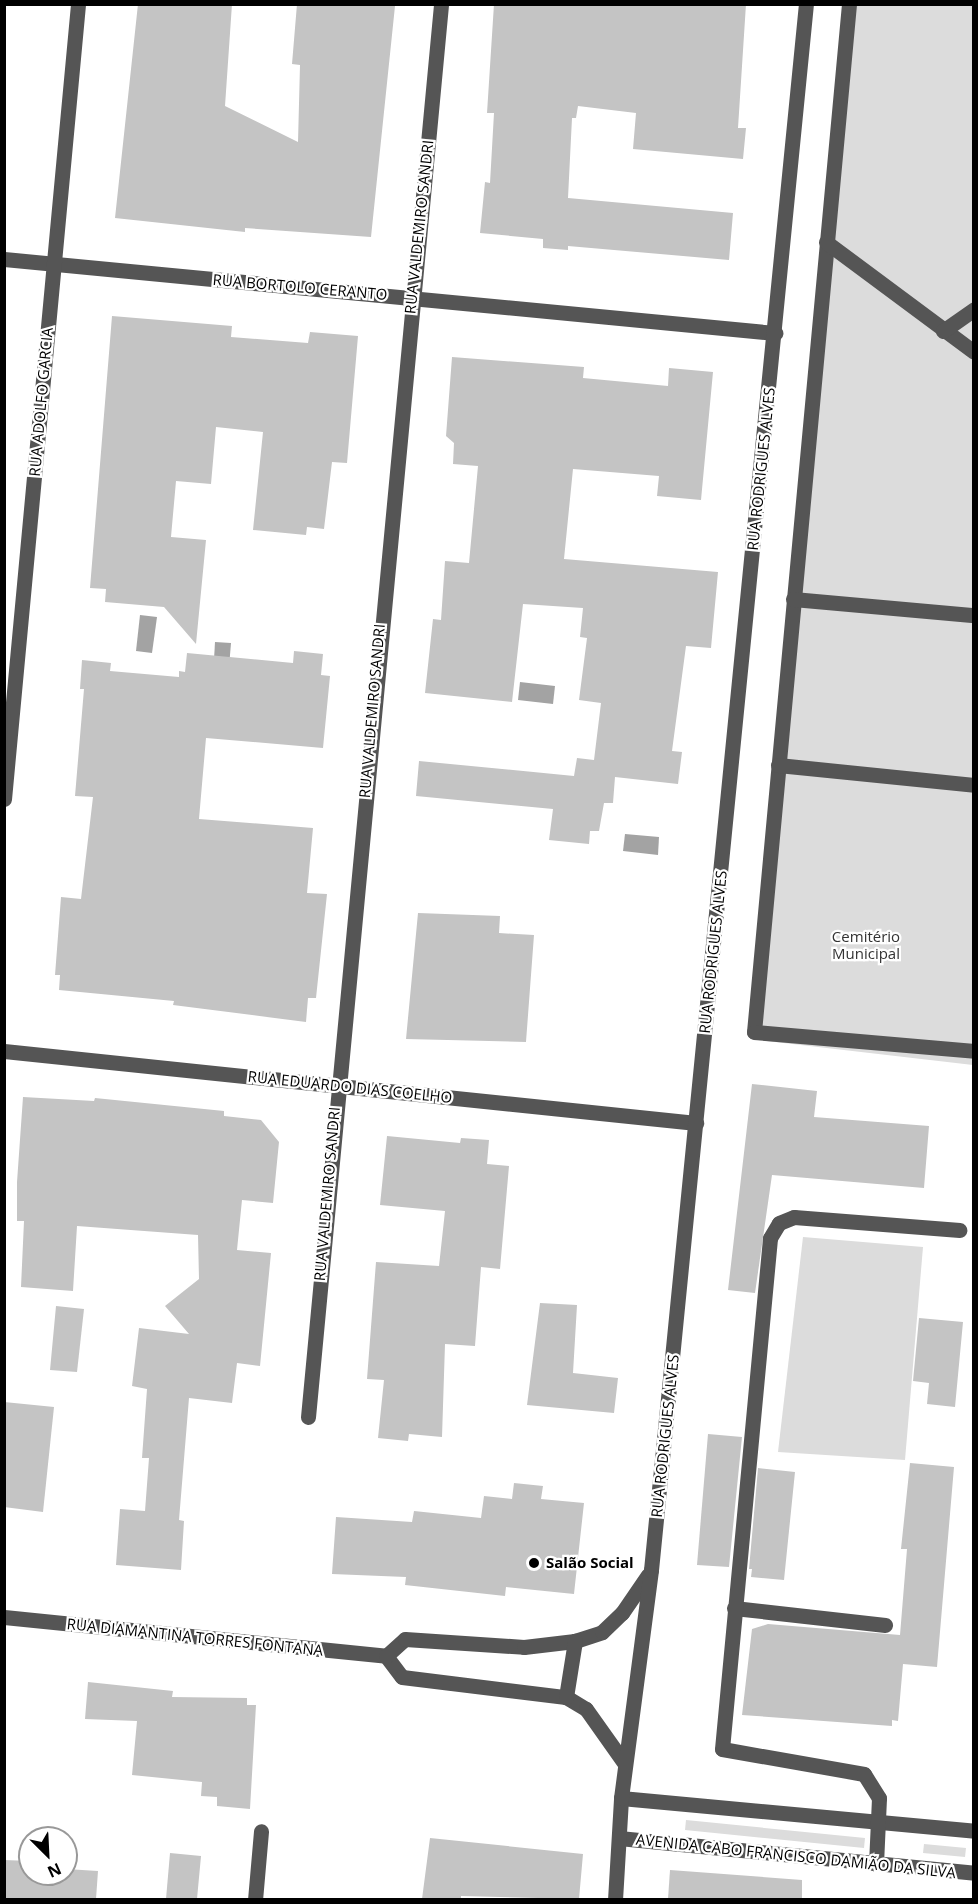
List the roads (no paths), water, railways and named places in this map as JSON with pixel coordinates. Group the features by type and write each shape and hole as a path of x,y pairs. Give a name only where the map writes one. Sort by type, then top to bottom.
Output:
{"street":[{"name":"RUA ADOLFO GARCIA","path":"4,799 78,4"},
{"name":"RUA VALDEMIRO SANDRI","path":"308,1417 411,298 441,4"},
{"name":"RUA RODRIGUES ALVES","path":"615,1899 621,1798 651,1570 806,4"},
{"path":"849,4 792,599 754,1032 974,1051"},
{"path":"826,242 974,352"},
{"name":"RUA BORTOLO CERANTO","path":"4,259 775,333"},
{"path":"943,331 974,309"},
{"path":"792,599 974,615"},
{"path":"778,765 974,785"},
{"name":"RUA EDUARDO DIAS COELHO","path":"4,1051 696,1123"},
{"path":"876,1863 879,1798 864,1774 722,1749 770,1238 779,1223 794,1217 959,1230"},
{"path":"625,1764 586,1709 566,1697 402,1677 386,1656 405,1639 524,1647 575,1641 602,1632 622,1613 651,1570"},
{"path":"734,1608 885,1625"},
{"name":"RUA DIAMANTINA TORRES FONTANA","path":"4,1617 386,1656"},
{"path":"566,1697 575,1641"},
{"path":"621,1798 974,1831"},
{"path":"255,1899 261,1831"},
{"name":"AVENIDA CABO FRANCISCO DAMIÃO DA SILVA","path":"619,1838 974,1873"}],"place":[{"name":"Salão Social","path":"534,1563"}],"park label":[{"name":"Cemitério Municipal","path":"866,944"}]}
